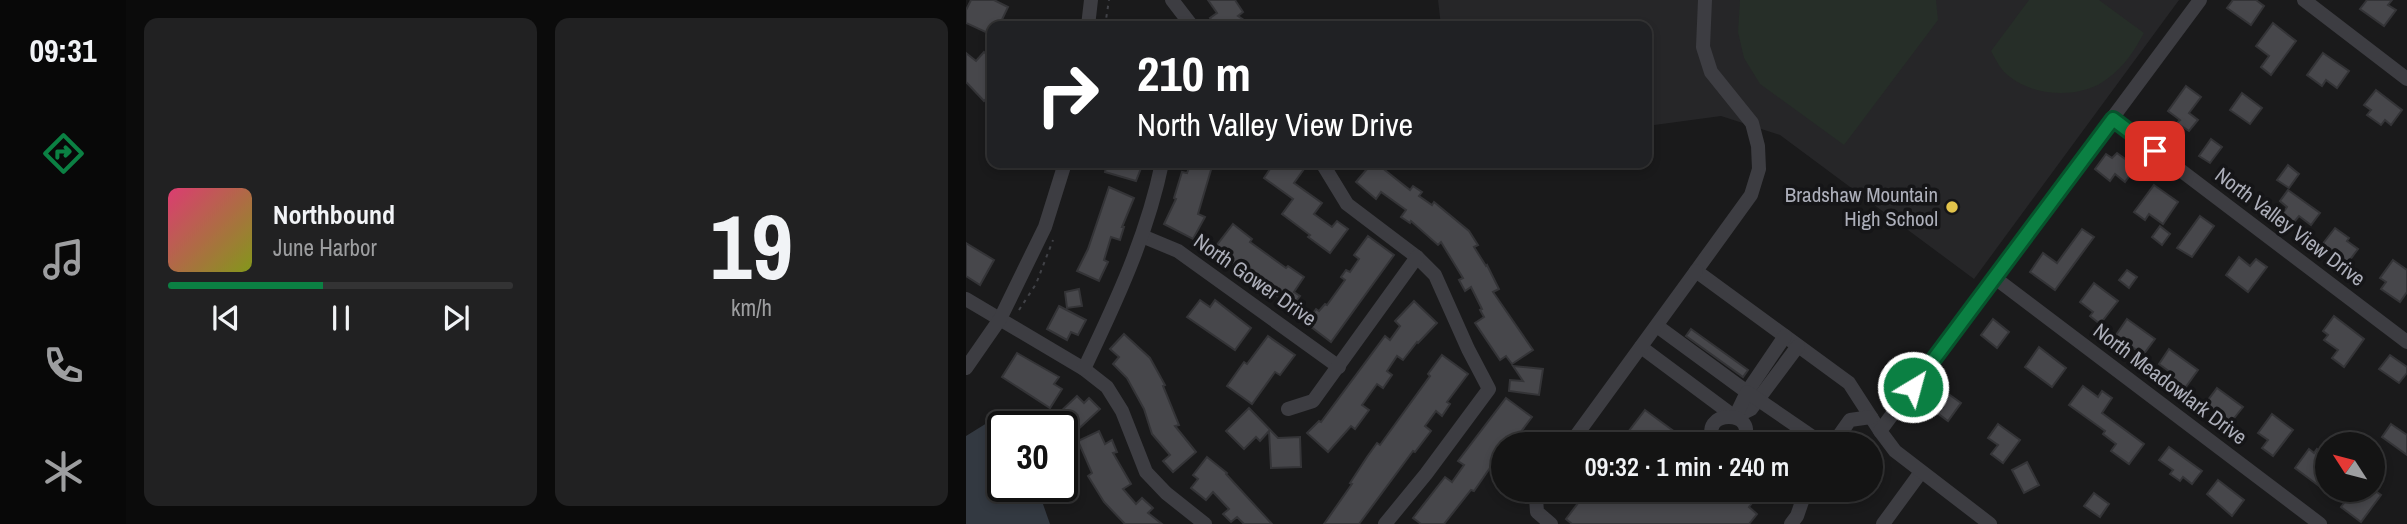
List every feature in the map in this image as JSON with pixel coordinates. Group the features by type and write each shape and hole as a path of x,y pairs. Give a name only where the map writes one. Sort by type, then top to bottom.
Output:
{"street":[{"path":"1089,21 1091,0"},
{"path":"1172,0 1188,21"},
{"path":"1579,432 1751,195 1759,169 1758,146 1752,123 1711,72 1703,47 1705,0"},
{"path":"1880,431 2200,0"},
{"path":"2304,0 2407,79"},
{"name":"North Valley View Drive","path":"2113,119 2407,342"},
{"path":"966,368 1000,318 1045,227 1063,168"},
{"path":"1084,369 1121,293 1142,236 1161,168"},
{"path":"1325,168 1347,204 1418,257 1435,275 1489,389 1385,524"},
{"name":"North Gower Drive","path":"1142,236 1178,251 1339,367"},
{"path":"1288,409 1313,401 1418,257"},
{"path":"1696,271 1849,383 1895,451 1990,524"},
{"name":"North Meadowlark Drive","path":"1996,278 2319,524"},
{"path":"966,299 1084,369 1107,387 1122,411 1146,472 1166,493 1205,524"},
{"path":"1657,326 1806,432"},
{"path":"1713,432 1715,423 1724,416 1735,417 1751,409 1753,395 1786,336"},
{"path":"1753,395 1798,345"},
{"path":"1641,347 1744,424 1745,432"},
{"path":"1842,432 1850,420 1871,416"},
{"path":"1883,524 1921,472"},
{"path":"1536,502 1537,512 1551,524"},
{"path":"1791,524 1802,502"}],"path":[{"path":"1106,21 1109,0"}],"shaded area":[{"name":"Bradshaw Mountain High School","path":"1438,0 2179,0 1974,279 1780,135 1721,116 1652,125 1652,21 1440,21"},
{"path":"1740,0 1936,0 1938,20 1844,145 1760,84 1744,58 1738,32"},
{"path":"2029,0 2099,0 2144,33 2124,63 2097,85 2085,90 2058,93 2032,89 2007,75 1991,51"},
{"path":"987,423 987,502 1042,502 1050,524 966,524 966,436"}],"building":[{"path":"971,0 994,0 1008,7 1001,21 987,21 987,33 966,23 966,10"},
{"path":"1208,0 1235,0 1243,12 1238,16 1246,21 1212,21 1210,18 1217,13"},
{"path":"2233,0 2256,0 2264,6 2251,25 2227,8"},
{"path":"2367,0 2392,0 2388,5 2396,10 2384,26 2360,9"},
{"path":"2273,23 2296,41 2271,75 2261,67 2269,56 2256,46"},
{"path":"984,52 987,55 987,100 984,101 966,82 966,53 976,61"},
{"path":"2323,53 2349,71 2337,88 2326,80 2322,86 2307,75"},
{"path":"2186,86 2201,97 2189,113 2198,120 2189,131 2177,123 2180,120 2168,111"},
{"path":"2376,90 2402,110 2391,125 2385,120 2381,125 2367,115 2371,110 2364,105"},
{"path":"2242,93 2262,108 2250,124 2230,110"},
{"path":"2211,139 2222,147 2210,163 2199,156"},
{"path":"2117,153 2136,167 2125,182 2115,174 2110,181 2095,169 2106,154 2112,158"},
{"path":"2288,165 2299,174 2289,188 2277,180"},
{"path":"1106,168 1141,168 1136,181 1105,172"},
{"path":"1189,168 1212,168 1198,214 1205,217 1193,239 1164,224 1176,199 1174,198 1182,172 1187,173"},
{"path":"1271,168 1304,169 1294,183 1322,203 1314,214 1332,227 1337,221 1348,229 1330,253 1282,214 1293,199 1264,178"},
{"path":"1368,168 1382,168 1410,190 1413,186 1422,192 1419,196 1432,205 1434,202 1469,231 1478,245 1474,247 1499,289 1493,292 1533,350 1512,364 1506,356 1500,360 1475,323 1484,317 1471,287 1465,291 1459,280 1463,278 1441,242 1438,245 1411,221 1410,223 1401,217 1406,210 1381,192 1376,199 1356,182"},
{"path":"2154,185 2178,202 2163,224 2149,214 2145,220 2134,212"},
{"path":"1109,187 1134,198 1122,227 1120,240 1111,237 1104,260 1108,262 1099,281 1077,271 1088,249"},
{"path":"2288,190 2320,213 2311,225 2299,216 2294,222 2283,213 2287,207 2280,201"},
{"path":"2200,216 2214,226 2192,257 2177,248"},
{"path":"1233,224 1252,239 1250,242 1286,268 1288,266 1304,277 1294,292 1300,296 1292,307 1213,250"},
{"path":"2160,226 2170,234 2162,245 2152,237"},
{"path":"2335,228 2358,249 2346,265 2321,246"},
{"path":"2082,229 2094,237 2055,290 2030,272 2043,253 2057,263"},
{"path":"1368,236 1394,255 1331,342 1306,323 1316,309 1319,311 1327,305 1345,280 1341,277 1346,270 1350,272 1359,259 1354,255"},
{"path":"966,243 994,260 980,285 966,276"},
{"path":"2239,257 2250,266 2256,259 2267,267 2248,292 2226,275"},
{"path":"2393,260 2407,270 2407,292 2400,302 2381,289 2386,282 2380,278"},
{"path":"2127,270 2137,277 2129,288 2119,280"},
{"path":"2094,283 2118,301 2100,324 2090,316 2093,312 2080,302"},
{"path":"1079,289 1082,306 1067,308 1065,292"},
{"path":"1200,300 1210,307 1215,300 1251,328 1235,350 1187,317"},
{"path":"1414,301 1437,323 1403,360 1397,356 1387,371 1392,375 1383,388 1377,384 1362,405 1369,410 1355,429 1351,426 1328,452 1307,433 1321,422 1385,336 1390,340 1400,326 1395,321"},
{"path":"1059,306 1086,320 1078,335 1071,332 1067,340 1047,329"},
{"path":"2334,316 2364,339 2344,367 2332,358 2338,350 2324,340 2328,335 2323,331"},
{"path":"1993,319 2009,332 1997,348 1981,335"},
{"path":"2127,319 2155,339 2143,355 2116,335"},
{"path":"1691,329 1748,370 1743,377 1686,336"},
{"path":"1124,334 1150,358 1165,385 1163,386 1179,425 1175,426 1196,452 1173,472 1163,461 1170,455 1152,434 1144,409 1127,378 1113,364 1119,357 1110,349"},
{"path":"1268,336 1295,355 1280,375 1275,372 1252,404 1227,386"},
{"path":"2039,347 2066,368 2052,387 2025,367"},
{"path":"2169,349 2198,370 2185,388 2171,378 2174,375 2159,364"},
{"path":"1017,353 1059,377 1054,384 1062,389 1050,408 1002,377"},
{"path":"1442,355 1468,374 1447,402 1450,404 1442,416 1436,411 1425,426 1431,431 1359,524 1324,524 1367,457 1377,443 1380,445"},
{"path":"2390,355 2407,367 2407,373 2399,383 2379,369"},
{"path":"1513,366 1543,369 1539,395 1509,391 1510,380 1523,381"},
{"path":"2083,386 2098,397 2102,391 2112,398 2102,413 2144,444 2129,464 2111,451 2116,444 2103,434 2105,431 2069,405"},
{"path":"1940,388 1961,403 1948,421 1932,409 1937,403 1932,399"},
{"path":"2217,388 2243,407 2231,422 2205,404"},
{"path":"1077,396 1084,403 1089,398 1100,409 1078,429 1078,411 1061,411"},
{"path":"1506,398 1532,417 1521,432 1491,432 1491,466 1474,491 1471,490 1444,524 1421,524 1413,518 1445,477 1452,482 1464,465 1458,461"},
{"path":"1249,408 1278,438 1300,437 1301,467 1271,468 1269,431 1260,441 1256,437 1244,449 1226,431"},
{"path":"1645,410 1675,432 1628,432"},
{"path":"2272,414 2293,430 2273,456 2262,448 2268,440 2258,433"},
{"path":"1998,424 2020,440 2003,463 1991,454 1998,445 1988,438"},
{"path":"2391,424 2407,435 2407,455 2385,439 2385,433"},
{"path":"1099,431 1105,444 1112,440 1117,452 1113,453 1131,484 1123,489 1136,504 1142,498 1153,508 1148,513 1162,524 1125,524 1104,502 1088,476 1092,473 1078,441"},
{"path":"2169,447 2202,471 2192,484 2183,477 2180,481 2170,474 2173,470 2159,460"},
{"path":"2309,449 2315,452 2315,483 2295,468"},
{"path":"1207,457 1227,473 1272,524 1244,524 1237,517 1231,522 1223,514 1229,509 1213,492 1206,500 1191,488 1198,479 1193,475"},
{"path":"2027,462 2039,485 2024,493 2012,470"},
{"path":"2218,480 2244,500 2232,516 2207,494"},
{"path":"2094,493 2109,504 2100,517 2084,506"},
{"path":"1579,502 1753,502 1749,507 1757,514 1749,524 1572,524 1566,519"},
{"path":"2345,502 2376,502 2361,522 2341,507"}],"place":[{"name":"Bradshaw Mountain High School","path":"1952,207"}],"route":[{"path":"1913,387 2113,119 2155,151"}]}
